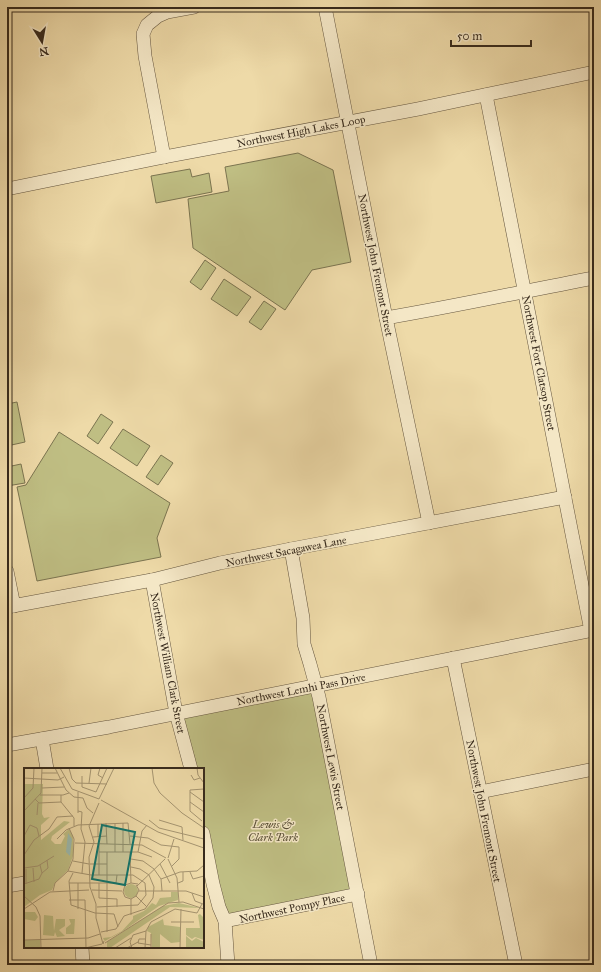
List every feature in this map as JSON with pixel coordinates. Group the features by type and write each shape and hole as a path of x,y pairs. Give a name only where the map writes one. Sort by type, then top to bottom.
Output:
{"street":[{"path":"164,157 145,56 143,34 147,25 158,16 167,12 194,7"},
{"name":"Northwest John Fremont Street","path":"325,7 386,318 429,522"},
{"name":"Northwest High Lakes Loop","path":"7,189 486,95 594,72"},
{"name":"Northwest Fort Clatsop Street","path":"486,95 592,631"},
{"path":"386,318 457,306 594,278"},
{"name":"Northwest Sacagawea Lane","path":"11,606 152,580 291,549 565,497"},
{"name":"Northwest Lewis Street","path":"291,549 303,618 304,644 316,686 372,965"},
{"path":"7,571 11,606"},
{"name":"Northwest William Clark Street","path":"152,580 176,713 191,768"},
{"name":"Northwest Lemhi Pass Drive","path":"7,745 592,631"},
{"name":"Northwest John Fremont Street","path":"453,658 516,965"},
{"path":"42,739 47,768"},
{"path":"480,792 594,769"},
{"path":"204,838 214,890 225,921 228,965"},
{"path":"7,886 24,883"},
{"name":"Northwest Pompy Place","path":"225,921 358,894"},
{"path":"82,948 83,965"}],"green space":[{"path":"298,153 333,170 351,262 312,270 285,310 193,248 188,199 229,191 225,167"},
{"path":"190,169 192,177 209,173 212,192 156,203 151,176"},
{"path":"205,260 216,268 201,290 190,282"},
{"path":"224,279 251,297 237,316 211,299"},
{"path":"264,301 276,309 261,330 249,322"},
{"path":"17,402 25,442 7,446 7,404"},
{"path":"101,414 113,422 98,444 87,436"},
{"path":"123,429 150,446 137,466 110,448"},
{"path":"59,432 170,503 157,538 161,557 37,581 17,487 26,485"},
{"path":"161,455 173,463 158,485 146,477"},
{"path":"21,464 25,483 7,486 7,467"},
{"name":"Lewis & Clark Park","path":"316,686 358,894 225,921 204,842 204,768 188,768 176,713"}]}
